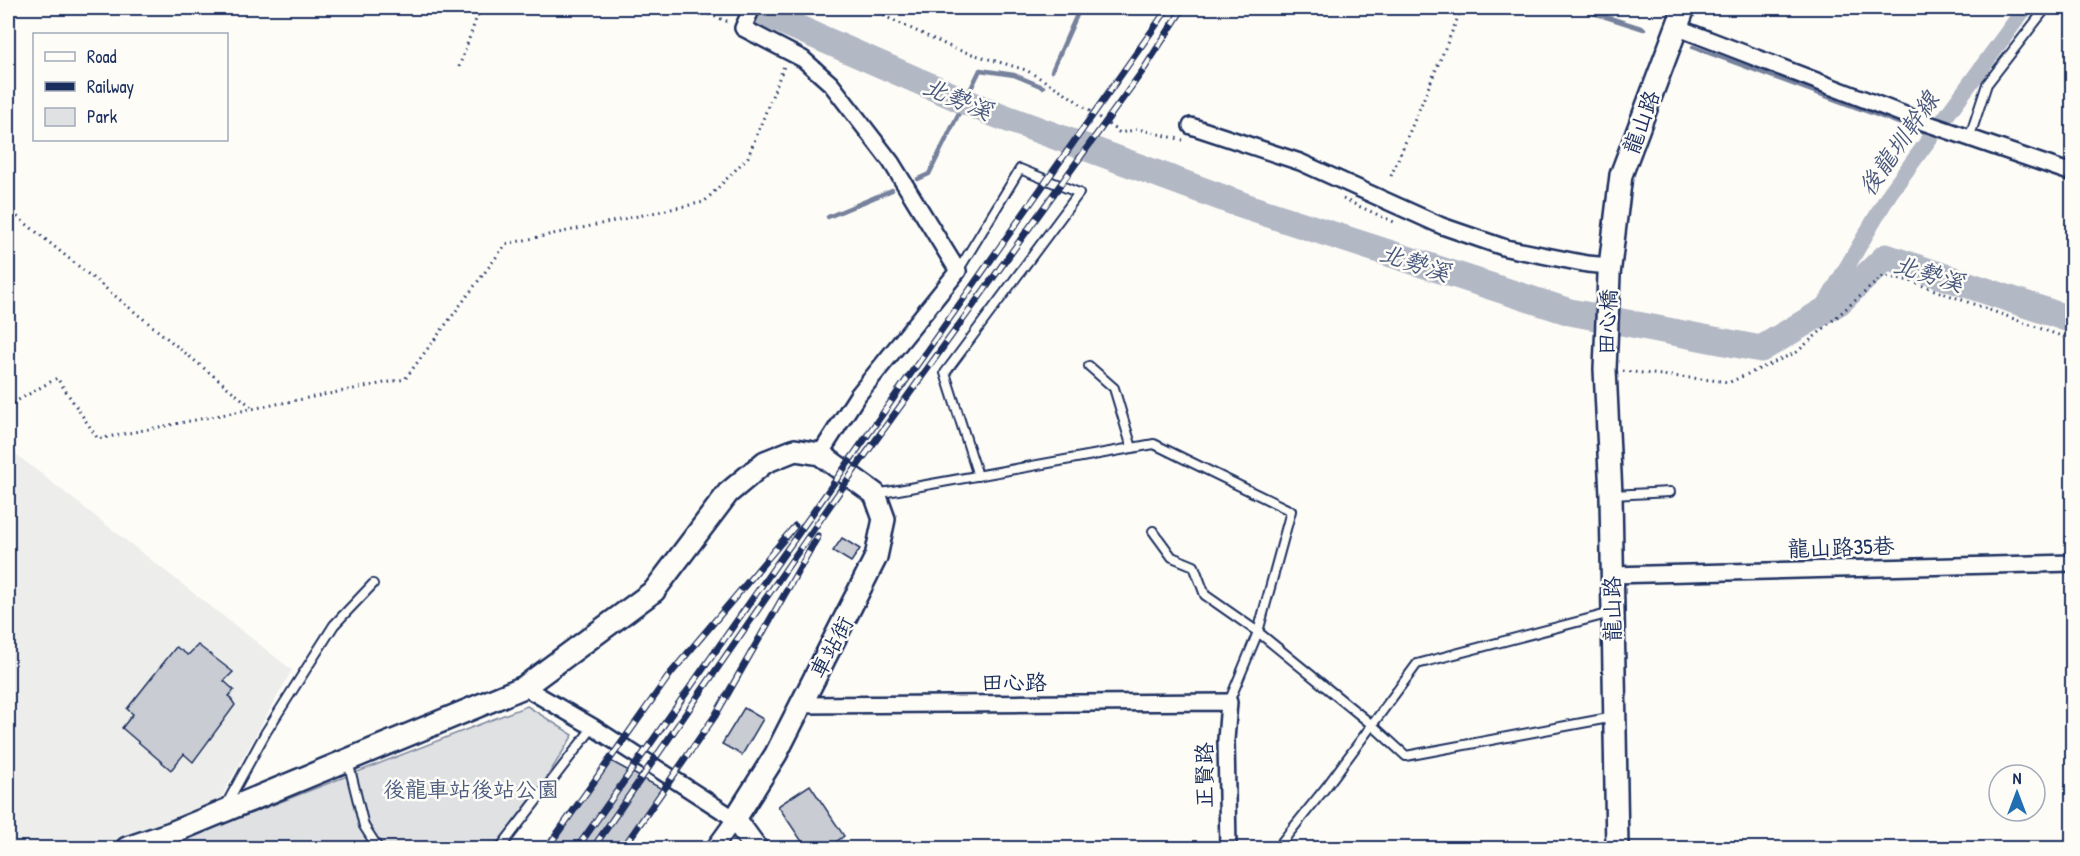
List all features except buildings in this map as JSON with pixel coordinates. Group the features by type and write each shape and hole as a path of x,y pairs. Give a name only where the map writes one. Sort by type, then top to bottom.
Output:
{"street":[{"path":"752,8 743,28 803,59 831,84 891,162 958,271 858,395 820,454"},
{"path":"1680,17 1926,123 1970,136 2073,173"},
{"name":"龍山路","path":"1609,270 1621,175 1680,17"},
{"path":"1191,126 1300,162 1442,226 1506,248 1609,270"},
{"name":"田心橋","path":"1609,270 1614,370"},
{"name":"龍山路","path":"1614,370 1611,612 1617,849"},
{"path":"127,849 525,687 654,591 728,493 765,462 795,450 820,454 875,494"},
{"name":"車站街","path":"714,849 776,754 876,557 884,519 875,494"},
{"name":"龍山路35巷","path":"1611,575 2073,563"},
{"path":"525,687 593,727 735,819 756,849"},
{"name":"田心路","path":"799,705 1229,702"},
{"name":"正賢路","path":"1228,849 1226,740 1229,702"}],"lane":[{"path":"1970,136 1987,84 2046,8"},
{"path":"958,271 1020,169 1079,193 945,373 978,476"},
{"path":"1089,366 1114,388 1132,448"},
{"path":"875,494 1154,444 1291,511 1258,632 1229,702"},
{"path":"1611,495 1670,492"},
{"path":"1153,531 1172,557 1194,566 1205,596 1258,632 1371,724 1406,756 1614,717"},
{"path":"222,812 266,732 334,625 373,584"},
{"path":"1277,849 1327,786 1417,664 1611,612"},
{"path":"500,849 593,727"},
{"path":"348,760 364,826 378,849"}],"path":[{"path":"459,68 480,8"},
{"path":"692,8 743,28"},
{"path":"1391,176 1462,8"},
{"path":"8,406 57,378 98,439 405,379 506,244 704,202 748,157 789,52"},
{"path":"8,209 253,408"},
{"path":"1614,370 1730,382 1797,352 1883,276 1910,281 2073,340"}],"shaded area":[{"path":"8,448 292,670 214,810 91,848 8,848"}],"green space":[{"name":"後龍車站後站公園","path":"527,706 573,735 503,848 162,848"}],"waterway":[{"name":"北勢溪","path":"752,8 987,111 1250,208 1570,312 1761,349 1839,302 1886,257 2072,320"},
{"path":"1052,71 1080,8"},
{"path":"1578,8 1644,29"},
{"name":"後龍圳幹線","path":"1820,313 1890,193 2025,8"},
{"path":"1693,47 1931,135"},
{"name":"北勢溪","path":"918,179 929,174 980,70 1014,75 1043,87"},
{"path":"828,217 892,190"}],"railway":[{"path":"577,848 1168,8"},
{"path":"593,848 860,462 1144,69 1183,8"},
{"path":"547,848 671,673 795,526"},
{"path":"623,848 715,716 818,536"}]}
